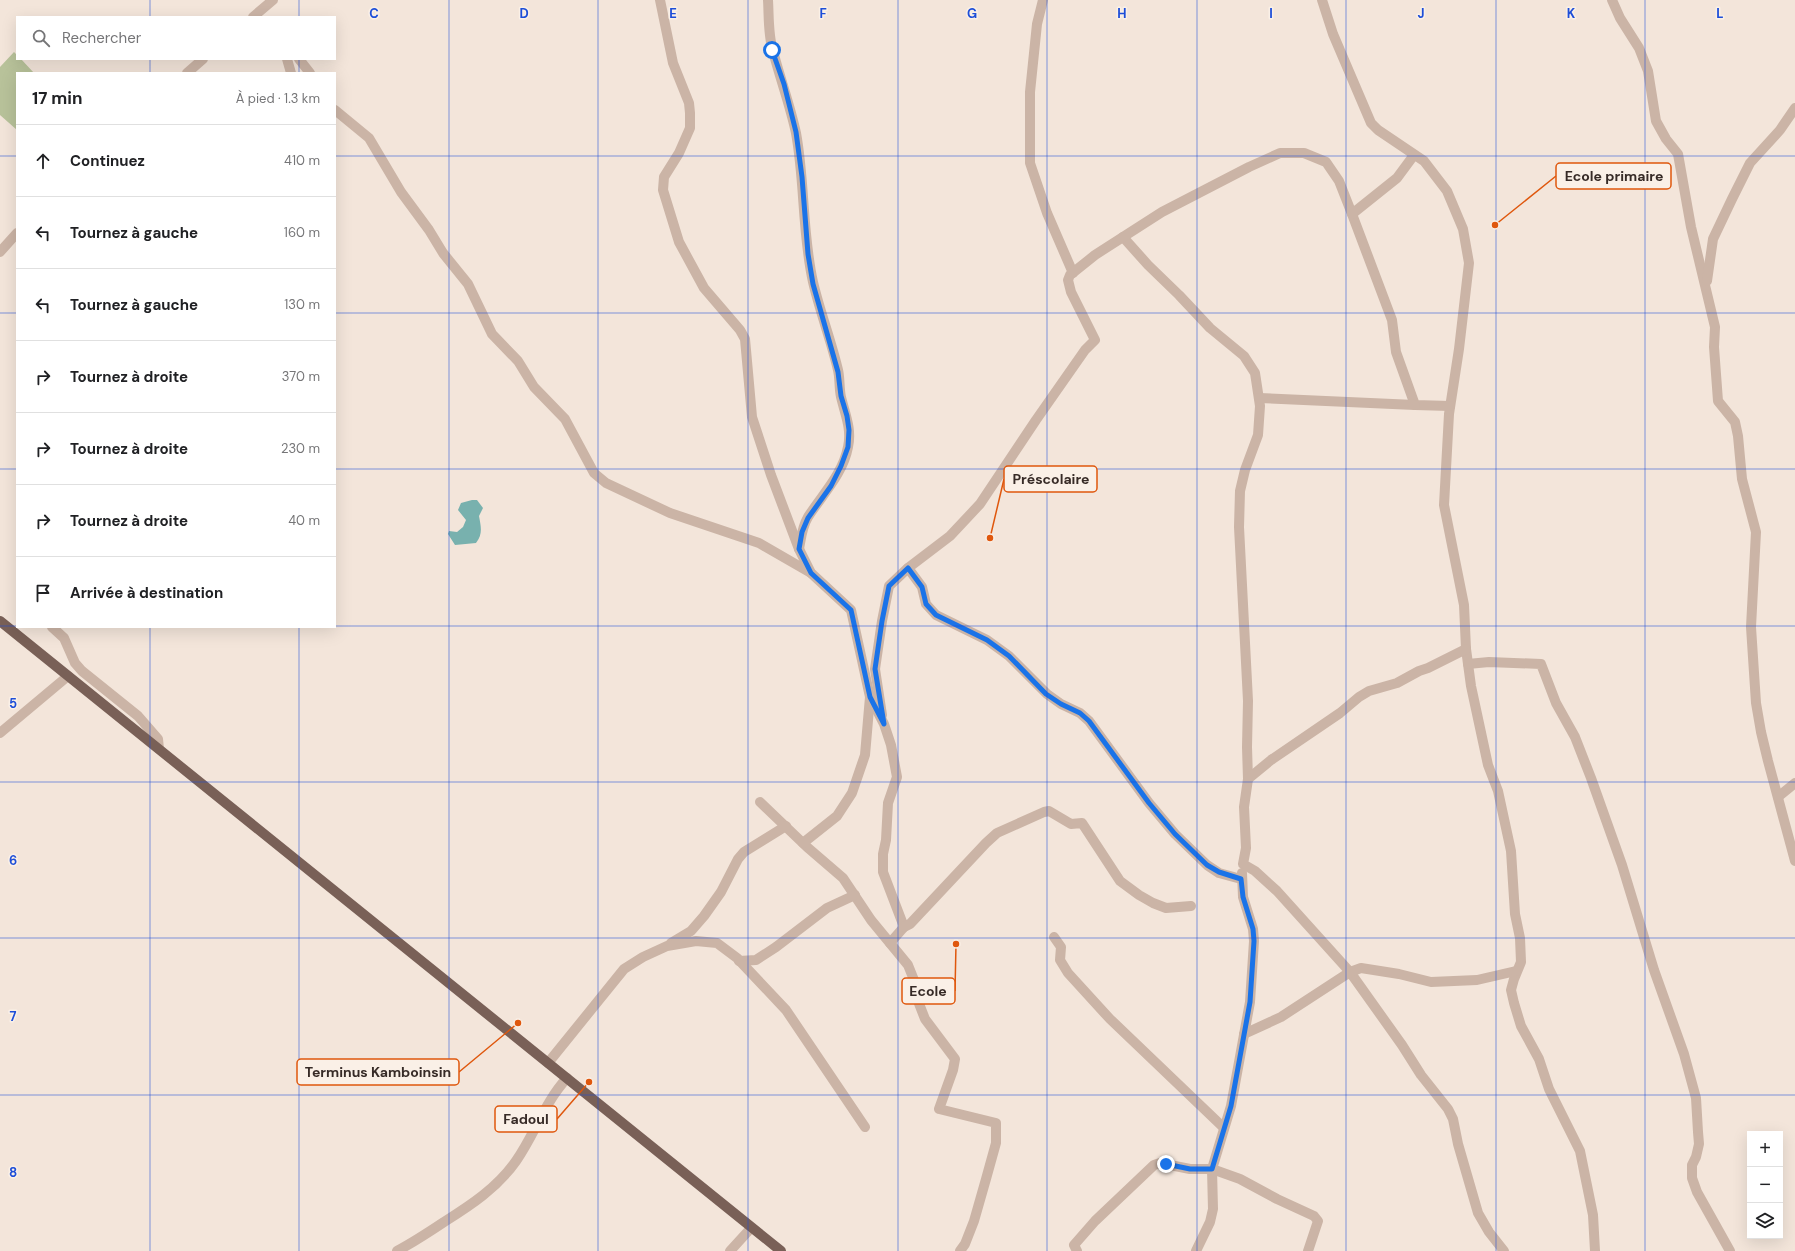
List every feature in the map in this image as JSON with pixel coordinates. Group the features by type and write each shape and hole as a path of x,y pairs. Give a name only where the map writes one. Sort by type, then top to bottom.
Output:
{"main road":[{"path":"0,621 781,1251"}],"street":[{"path":"254,16 273,0"},
{"path":"660,0 673,63 689,103 690,113 690,128 679,153 664,177 663,190 679,242 704,288 740,330 745,339 752,417 771,476 799,549 811,573"},
{"path":"768,0 772,50 784,84 796,132 802,177 808,254 813,284 838,372 841,396 847,416 849,430 848,447 841,466 831,486 808,518 802,532 799,549"},
{"path":"1043,0 1037,24 1030,92 1030,163 1047,213 1073,273"},
{"path":"1322,0 1333,34 1372,122 1378,130 1424,161 1447,191 1463,229 1469,263 1459,349 1450,406 1444,506 1464,604 1468,664 1483,745 1488,765 1498,791 1512,851 1515,914 1520,938 1521,962 1516,971 1511,990 1521,1026 1539,1059 1549,1088 1580,1151 1593,1215 1595,1251"},
{"path":"1612,0 1620,18 1639,48 1648,71 1656,121 1666,139 1678,154 1691,228 1715,327 1714,347 1718,401 1735,422 1738,436 1742,479 1756,532 1751,627 1756,703 1761,732 1778,797 1792,838 1795,861"},
{"path":"188,72 202,60"},
{"path":"287,60 291,72"},
{"path":"300,60 309,72"},
{"path":"1706,289 1713,239 1732,199 1750,163 1780,130 1795,108"},
{"path":"336,111 369,138 401,192 429,230 443,253 468,284 492,334 518,360 534,387 565,419 594,473 606,483 670,513 759,543 811,573 851,610 870,697 884,724 891,745 897,777 888,803 886,840 883,854 883,872 904,927"},
{"path":"884,724 875,669 889,586 908,568 950,536 980,504 1085,350 1095,340 1071,292 1068,280 1073,273 1095,255 1162,212 1249,167 1280,153 1304,153 1326,162 1339,181 1392,320 1396,352 1415,405"},
{"path":"1352,214 1397,178 1414,155"},
{"path":"0,252 16,234"},
{"path":"1123,237 1148,265 1210,328 1244,356 1254,373 1260,406 1258,435 1244,470 1240,491 1239,527 1248,702 1248,779 1244,807 1246,848 1241,879 1243,897 1253,929 1254,941 1250,1002 1231,1106 1212,1169 1213,1209 1205,1236 1196,1251"},
{"path":"1259,398 1450,406"},
{"path":"908,568 922,587 926,604 936,615 969,630 1004,652 1046,694 1061,704 1080,713 1089,721 1149,803 1175,834 1207,865 1219,872 1241,879"},
{"path":"53,628 64,638 75,663 82,671 138,716 158,739 159,749"},
{"path":"1248,779 1271,760 1340,713 1359,697 1369,692 1397,683 1466,649"},
{"path":"1468,664 1489,662 1541,664 1556,703 1575,736 1619,859 1654,970 1684,1054 1696,1098 1698,1144 1696,1157 1692,1166 1692,1178 1697,1192 1730,1251"},
{"path":"0,734 68,676"},
{"path":"803,843 837,816 852,793 865,755 870,697"},
{"path":"1778,797 1795,783"},
{"path":"760,802 843,878 871,920 908,965 914,980 918,1001 925,1019 955,1060 953,1070 939,1109 996,1123 996,1143 986,1179 974,1221 965,1244 960,1251"},
{"path":"890,943 997,833 1044,812 1049,812 1071,824 1082,823 1120,881 1139,895 1166,908 1191,906"},
{"path":"548,1062 624,969 642,957 667,946 692,930 721,892 738,859 744,852 786,826"},
{"path":"1243,864 1255,871 1277,891 1350,972 1398,1039 1421,1075 1448,1109 1453,1119 1458,1144 1478,1213 1489,1232 1504,1251"},
{"path":"739,961 756,960 776,947 827,908 855,895"},
{"path":"1054,937 1061,947 1060,960 1068,972 1110,1019 1224,1128"},
{"path":"667,946 696,941 717,943 739,961 786,1010 865,1127"},
{"path":"1244,1034 1281,1017 1350,972 1361,968 1400,974 1431,982 1477,980 1516,971"},
{"path":"397,1251 422,1238 469,1208 490,1190 516,1162 546,1106 556,1090 567,1078"},
{"path":"1077,1251 1074,1245 1095,1221 1154,1165 1160,1163 1190,1169 1212,1169 1240,1178 1277,1199 1314,1216 1318,1221 1308,1251"},
{"path":"730,1251 751,1228"}],"green space":[{"path":"14,52 16,54 16,60 22,60 33,72 16,72 16,129 0,115 0,67"}],"water":[{"path":"477,500 483,508 479,516 481,527 480,537 476,543 455,545 448,534 449,531 457,532 463,527 466,520 458,510 461,503"}],"place":[{"name":"Ecole primaire","path":"1495,225"},
{"name":"Préscolaire","path":"990,538"},
{"name":"Ecole","path":"956,944"},
{"name":"Terminus Kamboinsin","path":"518,1023"},
{"name":"Fadoul","path":"589,1082"}],"route":[{"path":"772,50 784,84 796,132 802,177 808,254 813,284 830,336 849,430 848,447 841,466 831,486 808,518 802,532 799,549 811,573 851,610 870,697 884,724 875,669 886,594 889,586 908,568 922,587 926,604 936,615 987,640 1009,656 1046,694 1061,704 1080,713 1089,721 1149,803 1187,847 1198,855 1207,865 1219,872 1241,879 1243,897 1253,929 1254,956 1250,1002 1231,1106 1212,1169 1190,1169 1166,1164"}]}
